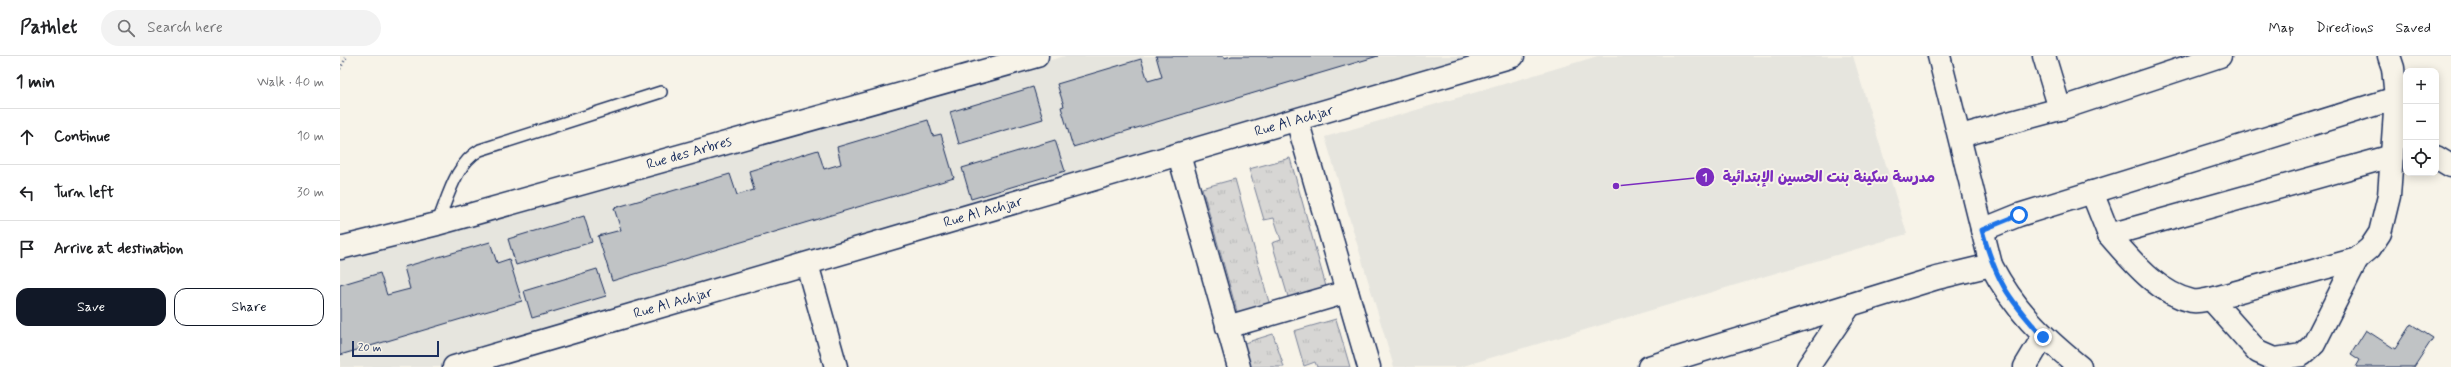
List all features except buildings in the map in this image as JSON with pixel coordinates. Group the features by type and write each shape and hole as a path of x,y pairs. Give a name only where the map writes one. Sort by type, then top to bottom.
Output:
{"street":[{"name":"Rue des Arbres","path":"340,248 437,224 1037,56"},
{"name":"Rue Al Achjar","path":"454,367 1513,56"},
{"path":"1939,56 1991,265 2004,290 2043,337 2080,367"},
{"path":"2044,56 2060,109"},
{"path":"1960,136 2060,109 2220,56"},
{"path":"2092,192 2109,235 2130,260 2167,291 2194,301 2211,299 2356,259 2370,248 2380,232 2389,196 2392,156 2400,133 2393,68 2389,56"},
{"path":"1982,230 2019,215 2396,98"},
{"path":"1297,120 1370,367"},
{"path":"1179,155 1239,367"},
{"path":"2109,235 2392,156"},
{"path":"2439,159 2451,166"},
{"path":"2211,299 2258,352 2274,359 2288,359 2302,355 2314,344 2356,259"},
{"path":"807,264 836,367"},
{"path":"1649,367 1964,270 1991,265"},
{"path":"1227,327 1347,292"},
{"path":"1808,367 1850,305"},
{"path":"2025,367 2043,337"}],"lane":[{"path":"437,224 458,172 472,154 480,150 662,92"}],"path":[{"path":"340,69 347,56"}],"shaded area":[{"path":"1065,56 1489,56 444,367 340,367 340,258"},
{"path":"1598,56 1853,56 1907,234 1460,367 1394,367 1325,137"}],"green space":[{"path":"1290,158 1327,290 1289,300 1272,243 1281,240 1274,218 1264,220 1249,169"},
{"path":"1235,179 1270,306 1238,315 1202,188"},
{"path":"1336,319 1350,367 1317,367 1315,362 1304,366 1294,331"},
{"path":"1273,334 1284,367 1249,367 1241,344"}],"place":[{"name":"مدرسة سكينة بنت الحسين الإبتدائية","path":"1616,186"}],"route":[{"path":"2019,215 1982,230 1991,265 2004,290 2043,337"}]}
